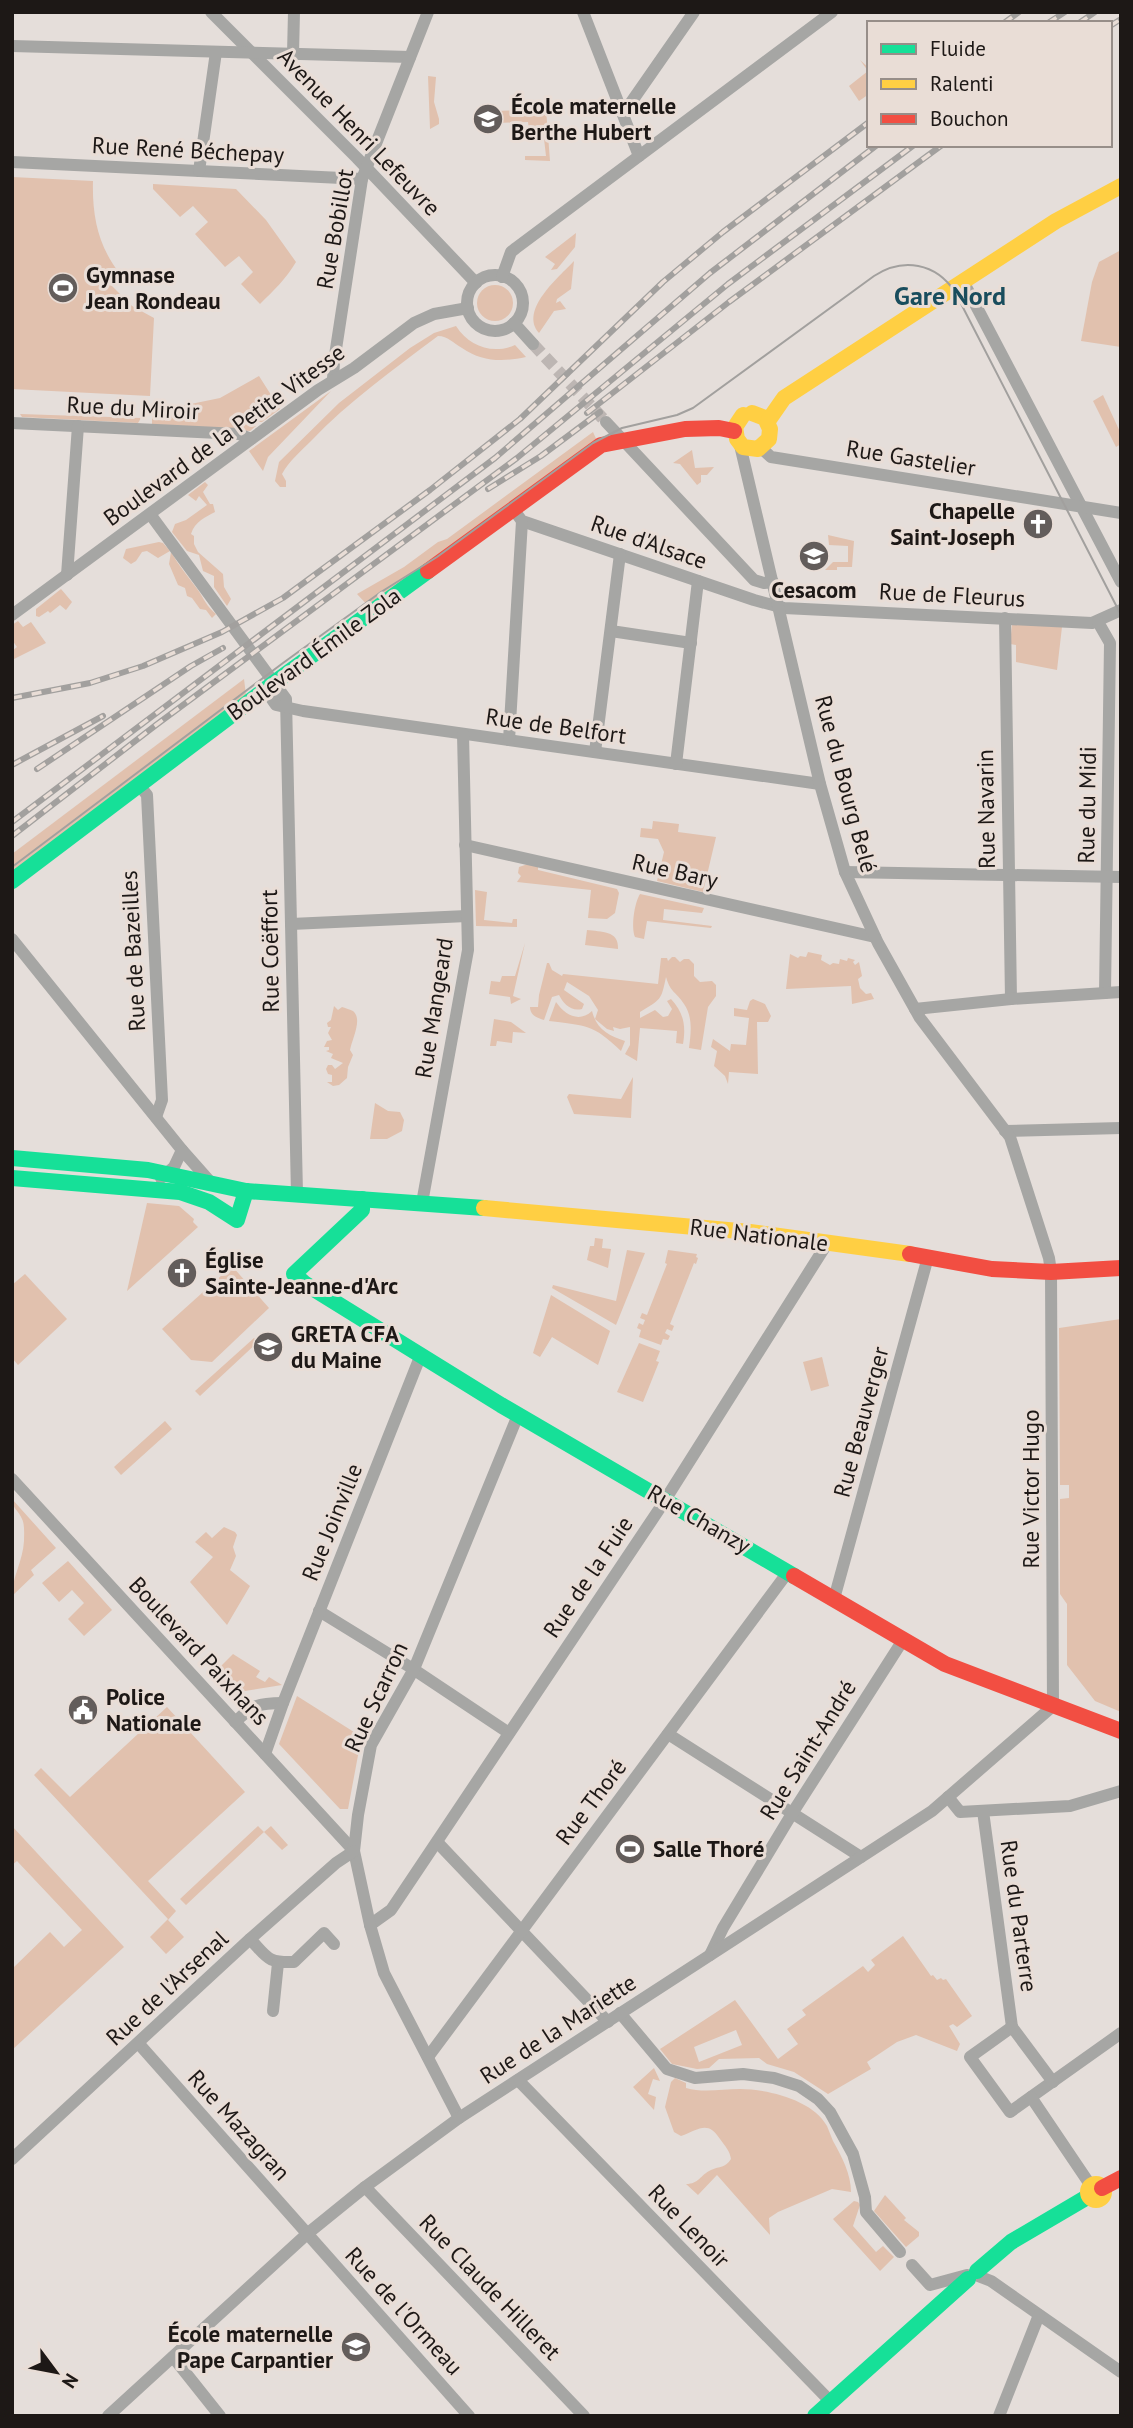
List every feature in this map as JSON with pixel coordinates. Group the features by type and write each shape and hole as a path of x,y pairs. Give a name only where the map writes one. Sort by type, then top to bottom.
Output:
{"main road":[{"path":"768,421 784,398 1067,215 1121,186"},
{"path":"1104,196 1121,192"},
{"path":"737,438 737,422 768,401 784,398"},
{"path":"761,415 768,421 770,436 759,448 749,449 723,428 693,429 722,418 761,415"},
{"name":"Boulevard Émile Zola","path":"12,881 270,686 517,515 596,448 693,429"},
{"path":"12,1158 148,1170 165,1182 199,1197 237,1220 246,1191"},
{"path":"12,1178 146,1187 165,1182"},
{"name":"Rue Nationale","path":"165,1182 213,1185 246,1191 582,1215 828,1242 992,1269 1051,1272 1121,1269"},
{"name":"Rue Chanzy","path":"362,1199 362,1210 294,1274 331,1301 518,1415 945,1664 1121,1731"},
{"path":"815,2416 976,2276 1011,2242 1094,2190 1121,2178"}],"street":[{"name":"Avenue Henri Lefeuvre","path":"211,12 364,173 476,284"},
{"path":"293,12 293,54"},
{"name":"Rue Bobillot","path":"333,379 364,173 428,12"},
{"path":"583,12 639,156"},
{"path":"623,114 694,12"},
{"path":"502,276 511,252 516,248 832,12"},
{"path":"12,46 410,57"},
{"path":"199,171 216,52"},
{"name":"Rue René Béchepay","path":"12,162 199,171 364,173"},
{"path":"489,276 502,276 515,284 522,298 522,311 514,323 502,330 487,330 475,322 468,308 469,295 476,284 489,276"},
{"path":"963,281 1121,582"},
{"name":"Boulevard de la Petite Vitesse","path":"12,615 333,379 354,368 414,323 434,314 468,308"},
{"path":"514,323 533,344"},
{"path":"606,422 754,580 773,582"},
{"name":"Rue du Miroir","path":"12,423 239,434 251,439"},
{"path":"67,575 78,426"},
{"name":"Rue du Bourg Belé","path":"737,438 747,470 820,784 845,872 875,937 915,1009 1015,1148 1051,1272"},
{"path":"747,470 759,448"},
{"name":"Rue Gastelier","path":"759,448 771,457 1121,513"},
{"path":"150,514 257,659 276,705 286,707"},
{"path":"509,740 517,515"},
{"name":"Rue d'Alsace","path":"517,515 620,554 779,606"},
{"path":"595,752 620,554"},
{"path":"676,764 698,581"},
{"name":"Rue de Fleurus","path":"779,606 1098,622"},
{"path":"1098,622 1121,610"},
{"name":"Rue Navarin","path":"1005,618 1010,999"},
{"name":"Rue du Midi","path":"1098,622 1110,643 1115,748 1107,877 1105,993"},
{"path":"611,631 691,643"},
{"name":"Rue de Belfort","path":"286,707 820,784"},
{"name":"Rue Coëffort","path":"286,707 296,1194"},
{"name":"Rue Mangeard","path":"422,1203 467,950 463,734"},
{"name":"Rue de Bazeilles","path":"139,785 147,795 162,1100 156,1116"},
{"name":"Rue Bary","path":"465,845 875,937"},
{"path":"845,872 1121,877"},
{"path":"291,924 467,916"},
{"path":"12,939 213,1185"},
{"path":"915,1009 1010,999 1121,992"},
{"path":"1005,1131 1121,1128"},
{"path":"165,1182 182,1150"},
{"name":"Rue de la Fuie","path":"370,1925 388,1914 437,1842 665,1500 828,1242"},
{"name":"Rue Beauverger","path":"834,1599 928,1257"},
{"name":"Rue Victor Hugo","path":"1051,1272 1054,1706"},
{"name":"Rue Joinville","path":"265,1754 420,1357"},
{"name":"Rue Scarron","path":"460,2118 384,1973 370,1925 354,1851 371,1745 414,1669 518,1415"},
{"name":"Boulevard Paixhans","path":"12,1479 354,1851"},
{"name":"Rue Thoré","path":"428,2057 788,1572"},
{"path":"319,1611 414,1669 509,1733"},
{"name":"Rue Saint-André","path":"709,1956 793,1812 903,1640"},
{"path":"235,1721 252,1706 283,1703"},
{"name":"Rue de la Mariette","path":"108,2416 307,2234 365,2187 460,2118 932,1811 1054,1706"},
{"path":"668,1734 861,1857"},
{"path":"948,1797 960,1812 1070,1806 1121,1791"},
{"name":"Rue du Parterre","path":"983,1811 1012,2027"},
{"path":"437,1842 608,2022"},
{"name":"Rue de l'Arsenal","path":"12,2158 139,2044 250,1939 336,1863 354,1851"},
{"path":"250,1939 271,1961 278,1963 294,1962 324,1933 334,1944"},
{"path":"273,2011 278,1963"},
{"path":"621,2013 667,2068 695,2078 743,2074 774,2078 799,2086 818,2099 830,2112 853,2154 866,2198 866,2212 901,2252"},
{"path":"1053,2082 1012,2027 970,2057 1010,2112 1053,2082 1121,2033"},
{"name":"Rue Mazagran","path":"139,2044 307,2234"},
{"name":"Rue Lenoir","path":"518,2080 831,2402"},
{"path":"1031,2097 1094,2190"},
{"name":"Rue Claude Hilleret","path":"365,2187 584,2416"},
{"name":"Rue de l'Ormeau","path":"307,2234 469,2416"},
{"path":"912,2265 930,2285 976,2276 1039,2315 1121,2372"},
{"path":"999,2416 1039,2315"},
{"path":"173,2357 220,2416"}],"shaded area":[{"path":"867,72 867,95 859,101 849,86"},
{"path":"428,76 436,77 434,102 439,119 439,124 430,129"},
{"path":"546,109 550,161 525,160 525,156 546,156 543,130 529,130 528,122 496,123 495,111"},
{"name":"Gymnase Jean Rondeau","path":"12,177 93,181 98,230 106,253 120,274 109,283 132,306 154,318 150,396 12,389"},
{"path":"153,184 236,189 266,220 296,262 260,304 241,284 253,272 239,256 225,267 195,234 208,222 193,206 180,217 153,189"},
{"path":"576,233 575,247 557,269 551,270 555,264 545,257"},
{"path":"1121,250 1121,347 1081,341 1092,282 1099,262"},
{"path":"574,261 571,289 557,299 556,303 560,301 566,309 554,311 539,333 534,324 537,304"},
{"path":"495,285 508,290 513,303 508,316 495,321 482,316 477,303 482,290"},
{"path":"456,326 467,339 482,347 498,349 515,345 526,357 509,360 485,358 470,353 448,338 438,336 372,386 326,426 288,465 282,474 286,487 280,487 275,481 279,462 339,403 410,348 434,333"},
{"path":"259,376 280,409 262,422 250,422 256,426 250,431 152,426 152,408 220,398"},
{"path":"331,391 268,457 263,471 249,451"},
{"path":"1103,395 1121,434 1121,444 1116,447 1093,401"},
{"path":"20,414 141,418 138,423 22,417"},
{"path":"593,432 598,443 370,608 357,594 404,567 438,542 447,539"},
{"path":"692,450 695,468 714,467 707,475 701,475 701,482 697,485 680,464 673,463"},
{"path":"205,482 208,485 203,492 210,504 213,504 215,512 198,523 191,534 198,552 223,574 224,587 231,599 227,606 214,587 214,576 203,571 199,555 187,551 172,532 175,524 186,520 207,505 199,496 196,501 188,495"},
{"path":"828,535 854,541 852,567 825,570 833,562 848,562 848,546 829,545"},
{"path":"159,542 170,551 158,558 147,551 142,552 131,564 123,558 126,549"},
{"path":"171,552 216,614 212,618 187,596 185,588 178,585 169,564"},
{"path":"61,589 72,602 66,610 60,605 50,613 48,611 36,616 36,609"},
{"path":"18,621 23,627 31,622 46,643 12,660 12,651 17,647 12,640 12,625"},
{"path":"1012,624 1062,627 1057,670 1016,662 1016,645 1010,644"},
{"path":"244,679 247,703 12,881 12,854"},
{"path":"653,821 679,824 678,832 716,837 703,892 657,881 664,852 658,839 640,837 641,828 652,829"},
{"path":"528,864 538,867 538,870 617,889 619,893 615,913 607,919 588,918 591,890 517,882 521,876 518,873 519,867"},
{"path":"475,890 487,892 484,920 512,923 513,919 517,919 517,927 476,926"},
{"path":"640,894 704,908 702,913 664,909 663,920 712,926 647,921 644,939 635,937 634,916"},
{"path":"587,930 612,935 616,938 618,949 585,945"},
{"path":"525,943 513,996 521,999 511,1004 510,997 489,994 491,981 500,982 502,976 515,976"},
{"path":"808,952 822,955 821,960 830,965 839,964 840,959 847,961 848,958 855,960 855,965 859,962 862,976 858,979 860,988 866,994 871,993 874,999 852,1004 851,986 786,989 790,954 798,958 806,957"},
{"path":"672,957 680,962 689,959 694,964 694,976 700,982 712,981 716,985 716,996 708,1007 701,1050 689,1048 689,1014 666,977 659,999 640,1012 640,1018 655,1010 663,1017 668,1016 672,1009 667,1001 671,999 683,1020 683,1044 676,1043 677,1031 640,1028 637,1061 625,1054 630,1045 630,1027 613,1027 614,1031 607,1029 595,1019 598,1010 589,996 567,982 564,990 584,1004 582,1009 571,1008 559,995 552,997 544,1020 531,1012 530,1007 538,1007 547,963 562,976 658,984 661,958 667,958 668,961"},
{"path":"753,999 765,1004 771,1016 768,1022 757,1022 758,1074 729,1072 728,1084 725,1076 714,1066 717,1051 711,1047 713,1039 730,1051 731,1044 746,1045 749,1018 734,1016 734,1008 747,1010"},
{"path":"556,1002 572,1016 587,1015 592,1011 604,1031 625,1041 621,1051 589,1028 549,1021"},
{"path":"334,1006 338,1010 342,1007 353,1011 357,1024 350,1050 353,1055 347,1078 339,1085 333,1086 327,1082 332,1082 332,1075 328,1074 326,1069 328,1065 335,1069 343,1063 331,1058 333,1054 326,1051 329,1047 324,1047 327,1041 332,1040 328,1033 331,1027 328,1027 327,1023 331,1020"},
{"path":"494,1019 511,1022 526,1033 513,1032 512,1043 497,1041 496,1046 490,1046"},
{"path":"633,1077 631,1118 574,1114 567,1097 569,1094 621,1099"},
{"path":"375,1103 388,1111 400,1112 404,1120 402,1131 387,1139 370,1139"},
{"path":"147,1203 179,1206 194,1219 193,1222 198,1227 127,1291"},
{"path":"595,1238 603,1239 602,1248 611,1249 608,1268 587,1260"},
{"path":"627,1250 645,1253 616,1325 552,1288 553,1285 616,1301"},
{"path":"668,1250 697,1254 698,1258 670,1324 674,1326 672,1331 667,1329 665,1333 670,1336 668,1340 663,1339 661,1345 639,1337 641,1330 637,1328 639,1323 643,1325 645,1320 640,1318 642,1313 647,1315 667,1264"},
{"path":"232,1266 269,1308 212,1362 191,1360 162,1329"},
{"path":"25,1274 67,1319 18,1365 12,1358 12,1285"},
{"path":"551,1295 610,1331 598,1365 552,1337 540,1357 533,1353"},
{"path":"1121,1319 1121,1712 1095,1701 1067,1665 1067,1604 1060,1594 1060,1499 1069,1498 1069,1485 1060,1485 1059,1328"},
{"path":"254,1338 258,1342 200,1396 195,1391"},
{"path":"639,1343 660,1351 656,1361 659,1362 643,1402 617,1392"},
{"path":"822,1357 829,1386 811,1391 803,1362"},
{"path":"165,1421 172,1429 121,1475 114,1467"},
{"path":"12,1499 56,1548 31,1570 34,1575 12,1596 24,1533 23,1521"},
{"path":"224,1527 237,1535 233,1547 236,1556 230,1570 250,1586 227,1625 190,1582 213,1557 195,1542 206,1532 212,1538"},
{"path":"68,1561 112,1610 84,1636 68,1619 84,1603 72,1590 59,1602 42,1583"},
{"path":"233,1654 260,1671 256,1677 265,1682 269,1677 282,1685 232,1693 214,1673"},
{"path":"297,1696 365,1739 359,1750 348,1809 340,1809 279,1744"},
{"path":"167,1707 245,1792 148,1881 176,1911 168,1920 184,1937 166,1954 150,1937 168,1919 34,1775 41,1768 70,1797"},
{"path":"12,1826 124,1947 12,2050 12,1969 50,1932 64,1947 82,1930 17,1861 12,1865"},
{"path":"258,1826 264,1832 186,1905 180,1899"},
{"path":"271,1826 288,1845 282,1850 264,1832"},
{"path":"903,1936 931,1976 937,1980 946,1979 972,2016 957,2027 953,2024 949,2026 960,2044 957,2051 916,2035 897,2042 867,2062 871,2069 828,2094 794,2072 767,2064 759,2058 719,2059 709,2068 697,2069 672,2064 660,2049 735,2000 778,2059 798,2044 787,2029 806,2015 802,2010 863,1966 868,1972 875,1965 871,1960","holes":["736,2030 742,2045 699,2062 694,2047"]},
{"path":"654,2068 660,2081 653,2079 648,2094 656,2097 654,2110 633,2087"},
{"path":"675,2078 686,2083 686,2088 763,2091 789,2098 811,2109 827,2126 845,2166 851,2192 832,2189 778,2212 769,2218 770,2235 717,2175 698,2195 686,2184 694,2183 707,2172 731,2159 716,2133 707,2128 681,2136 674,2132 665,2107 671,2082"},
{"path":"885,2195 906,2218 904,2220 919,2232 919,2236 906,2247 874,2211"},
{"path":"854,2201 860,2205 853,2226 876,2252 883,2246 894,2257 880,2271 833,2219"}],"tunnel":[{"path":"533,344 606,422"}],"tram line":[{"path":"12,867 283,663 381,592 437,557 593,443 622,428 677,415 693,408 874,276 896,266 929,269 947,282 955,292 1121,615"}],"railway":[{"path":"1007,21 1019,12"},
{"path":"1051,21 1065,12"},
{"path":"1082,21 1095,12"},
{"path":"1112,25 1121,19"},
{"path":"12,698 90,683 143,666 222,632 283,598 430,490 520,419 663,282 723,232 867,124"},
{"path":"12,822 495,458 710,273 874,147"},
{"path":"12,836 156,725 517,458 728,284 911,147"},
{"path":"587,413 729,302 939,147"},
{"path":"488,489 541,456 600,412"},
{"path":"37,769 191,666 223,648"},
{"path":"12,765 103,716"}],"traffic: fast":[{"path":"12,881 274,683 428,571"},
{"path":"12,1158 148,1170 246,1191 484,1208"},
{"path":"12,1178 180,1192 209,1202 237,1220 246,1191"},
{"path":"362,1199 362,1210 294,1274 304,1283 501,1405 794,1576"},
{"path":"977,2271 1011,2242 1089,2196"},
{"path":"815,2416 968,2279"}],"traffic: slow":[{"path":"768,421 784,398 1056,221 1121,186"},
{"path":"743,415 735,427 737,439 743,447 758,449 769,439 770,429 765,418 752,413"},
{"path":"484,1208 750,1232 910,1254"},
{"path":"1096,2184 1104,2192 1096,2200 1088,2192 1096,2184"}],"traffic: jam":[{"path":"428,571 601,445 685,429 719,428 734,431"},
{"path":"910,1254 992,1269 1051,1272 1121,1268"},
{"path":"794,1576 945,1664 1121,1731"},
{"path":"1102,2188 1121,2178"}],"place":[{"name":"École maternelle Berthe Hubert","path":"488,119"},
{"name":"Gymnase Jean Rondeau","path":"63,288"},
{"name":"Chapelle Saint-Joseph","path":"1038,524"},
{"name":"Cesacom","path":"814,556"},
{"name":"Église Sainte-Jeanne-d'Arc","path":"182,1273"},
{"name":"GRETA CFA du Maine","path":"268,1347"},
{"name":"Police Nationale","path":"83,1710"},
{"name":"Salle Thoré","path":"630,1849"},
{"name":"École maternelle Pape Carpantier","path":"356,2347"}],"district":[{"name":"Gare Nord","path":"950,296"}]}
